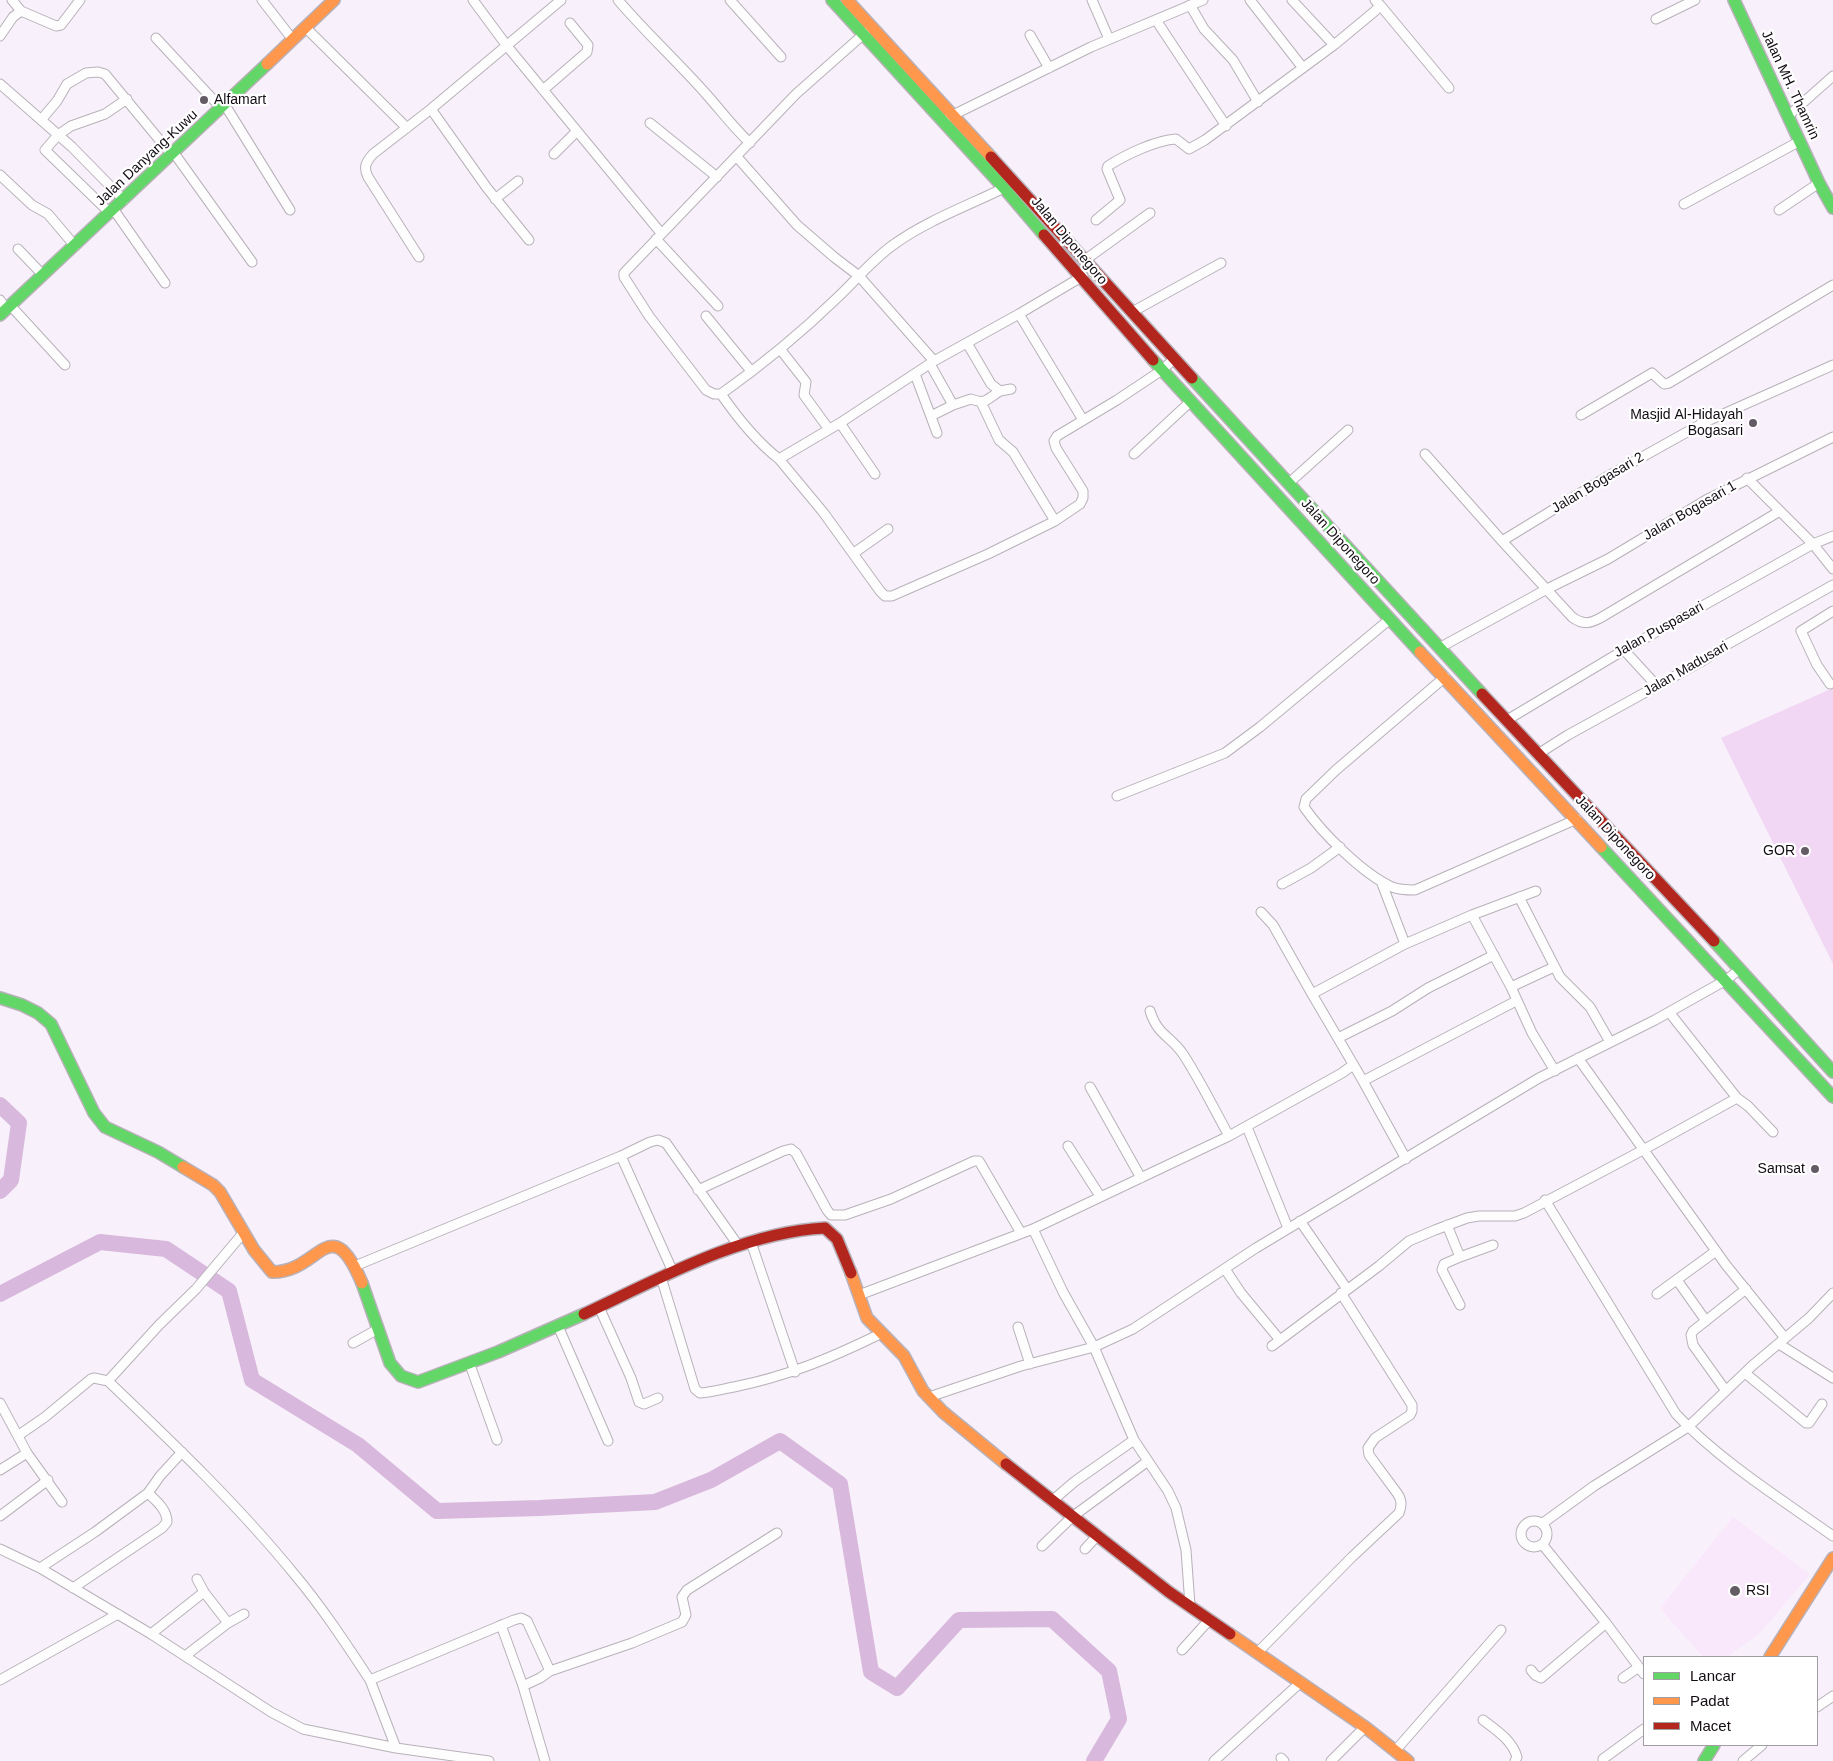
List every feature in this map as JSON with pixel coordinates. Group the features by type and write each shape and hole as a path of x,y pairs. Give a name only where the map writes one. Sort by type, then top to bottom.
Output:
{"main road":[{"name":"Jalan Danyang-Kuwu","path":"4,307 112,212 334,0"},
{"name":"Jalan Diponegoro","path":"832,0 868,31 953,115 1439,648 1833,1072"},
{"name":"Jalan Diponegoro","path":"847,0 868,31 942,120 1004,188 1080,278 1162,370 1833,1097"},
{"name":"Jalan MH. Thamrin","path":"1734,0 1819,183 1833,208"},
{"path":"0,998 22,1005 38,1013 52,1024 94,1113 105,1127 158,1152 201,1176 220,1192 266,1267 272,1272 290,1271 326,1249 335,1246 346,1251 356,1266 395,1372 408,1381 418,1382 498,1352 661,1277 738,1245 802,1229 825,1228 837,1239 868,1318 880,1334 904,1356 918,1382 929,1397 956,1423 1072,1517 1169,1592 1301,1682 1408,1761"},
{"path":"1771,1656 1833,1558"}],"street":[{"path":"12,0 21,11 59,26 80,0"},
{"path":"262,0 293,40"},
{"path":"473,0 507,46 577,131 658,236 718,306"},
{"path":"419,256 365,170 366,163 373,154 408,128 561,0"},
{"path":"618,0 644,30 707,94 730,124 750,143"},
{"path":"730,0 780,57"},
{"path":"1092,0 1110,39"},
{"path":"942,120 1110,39 1203,0"},
{"path":"1250,0 1303,68"},
{"path":"1292,0 1334,45"},
{"path":"1656,19 1696,0"},
{"path":"1096,220 1120,200 1108,166 1141,149 1174,138 1190,149 1226,126 1334,45 1378,3 1449,88"},
{"path":"1190,5 1204,29 1233,60 1258,102"},
{"path":"0,36 13,18 21,11"},
{"path":"1156,20 1226,126"},
{"path":"543,90 587,52 588,44 570,23"},
{"path":"305,27 408,128"},
{"path":"868,31 796,94 737,157 658,236 623,275 649,316 706,390 714,394 721,394 780,349 893,244 917,230 1004,188"},
{"path":"1030,35 1049,68"},
{"path":"156,38 223,107 290,210"},
{"path":"41,120 57,101 67,84 86,73 98,72 105,74 173,154 252,262"},
{"path":"1788,116 1833,76"},
{"path":"0,84 58,135 124,200"},
{"path":"127,99 105,114 78,123 58,135 45,150 112,212 165,283"},
{"path":"431,109 496,199 530,240"},
{"path":"650,123 717,176"},
{"path":"554,154 577,131"},
{"path":"1684,204 1800,141"},
{"path":"737,157 796,225 859,276 932,362 953,405"},
{"path":"0,175 32,204 48,214 74,246"},
{"path":"496,199 518,181"},
{"path":"1779,210 1819,183"},
{"path":"1086,260 1150,213"},
{"path":"18,249 42,275"},
{"path":"1132,312 1221,263"},
{"path":"779,459 932,362 1094,270"},
{"path":"1581,415 1652,373 1664,384 1669,383 1833,285"},
{"path":"4,307 65,365"},
{"path":"1019,314 1083,420"},
{"path":"706,316 751,371"},
{"path":"967,343 991,384 1000,391"},
{"path":"780,349 806,382 804,396 828,428"},
{"path":"721,394 748,428 779,459 854,553 880,591 885,596 892,596 988,554 1055,521 1080,504 1084,491 1056,448 1054,442 1057,436 1162,370 1175,358"},
{"name":"Jalan Bogasari 2","path":"1502,541 1610,474 1703,423 1833,366"},
{"path":"915,374 937,432"},
{"path":"931,416 953,405 971,399 981,402 1000,391 1011,389"},
{"path":"1134,454 1191,401"},
{"path":"981,402 999,440 1013,452 1055,521"},
{"path":"840,422 875,474"},
{"path":"1289,482 1348,430"},
{"name":"Jalan Bogasari 1","path":"1439,648 1548,589 1608,560 1706,500 1747,478 1833,437"},
{"path":"1425,454 1572,617 1578,622 1588,624 1780,511"},
{"path":"1747,478 1813,544 1833,569"},
{"path":"854,553 888,529"},
{"name":"Jalan Puspasari","path":"1507,720 1624,650 1813,544 1833,536"},
{"name":"Jalan Madusari","path":"1538,754 1568,735 1704,660 1728,644 1833,585"},
{"path":"1830,684 1817,665 1801,631 1833,611"},
{"path":"1117,796 1225,753 1260,727 1390,619"},
{"path":"1624,650 1657,686"},
{"path":"1445,677 1336,770 1306,799 1304,807 1340,847 1354,862 1393,888 1415,890 1577,819"},
{"path":"1282,884 1312,868 1340,847"},
{"path":"1381,881 1405,944"},
{"path":"1312,994 1405,944 1472,915 1536,891"},
{"path":"1519,897 1554,968 1560,977 1590,1007 1610,1042"},
{"path":"1262,912 1273,925 1364,1081 1406,1159"},
{"path":"1472,915 1511,987 1532,1033 1555,1071"},
{"path":"1338,1038 1392,1011 1428,988 1494,955"},
{"path":"1511,987 1554,968"},
{"path":"929,1397 1030,1364 1094,1347 1134,1329 1288,1228 1539,1078 1669,1012 1726,980 1739,970"},
{"path":"1364,1081 1516,1001"},
{"path":"1150,1011 1153,1022 1159,1031 1183,1055 1229,1136"},
{"path":"1669,1012 1737,1098 1748,1106 1773,1132"},
{"path":"1578,1058 1782,1341 1833,1378"},
{"path":"859,1295 1033,1229 1247,1127 1342,1073 1353,1064"},
{"path":"1090,1088 1141,1178"},
{"path":"1272,1346 1409,1242 1467,1218 1515,1216 1643,1150 1737,1098"},
{"path":"1247,1127 1288,1228"},
{"path":"356,1266 658,1140 666,1143 672,1150 738,1245"},
{"path":"1068,1146 1100,1196"},
{"path":"698,1190 791,1149 796,1153 831,1215"},
{"path":"621,1156 673,1272"},
{"path":"831,1215 845,1215 891,1199 974,1161 982,1165 1021,1233"},
{"path":"1545,1200 1676,1414 1745,1473 1833,1536"},
{"path":"825,1228 831,1215"},
{"path":"1258,1652 1399,1513 1402,1506 1401,1499 1369,1455 1368,1448 1375,1438 1410,1415 1412,1411 1412,1405 1300,1221"},
{"path":"1447,1225 1460,1257"},
{"path":"1033,1229 1062,1292 1094,1347 1134,1440 1168,1491 1176,1508 1186,1550 1190,1605"},
{"path":"108,1381 159,1325 196,1289 244,1232"},
{"path":"751,1242 795,1372"},
{"path":"1460,1305 1442,1267 1444,1264 1460,1257 1493,1245"},
{"path":"1657,1294 1716,1251"},
{"path":"1225,1269 1280,1340"},
{"path":"661,1277 695,1389 698,1392 702,1393 755,1383 795,1372 832,1358 880,1334"},
{"path":"1677,1280 1706,1321"},
{"path":"1726,1391 1690,1339 1693,1331 1746,1289"},
{"path":"1543,1523 1594,1486 1688,1426 1745,1373 1809,1318 1833,1293"},
{"path":"599,1307 631,1378 639,1402 644,1404 658,1398"},
{"path":"558,1326 608,1440"},
{"path":"1018,1327 1030,1364"},
{"path":"353,1343 378,1328"},
{"path":"469,1362 496,1440"},
{"path":"1745,1373 1806,1423 1809,1423 1822,1404"},
{"path":"18,1435 58,1407 91,1379 108,1381 182,1452 245,1518 296,1576 370,1680 396,1748"},
{"path":"0,1403 4,1416 18,1435 27,1453 62,1502"},
{"path":"1052,1501 1074,1482 1134,1440"},
{"path":"40,1568 96,1532 148,1493 160,1476 182,1452"},
{"path":"0,1470 27,1453"},
{"path":"1042,1546 1072,1517 1148,1461"},
{"path":"0,1516 48,1480"},
{"path":"73,1588 162,1528 167,1522 167,1514 148,1493"},
{"path":"1536,1520 1543,1523 1548,1534 1542,1544 1535,1547 1527,1545 1522,1539 1521,1531 1528,1522 1536,1520"},
{"path":"523,1686 550,1671 682,1622 686,1615 682,1597 687,1590 778,1532"},
{"path":"1085,1549 1097,1536"},
{"path":"1542,1544 1642,1671 1623,1678"},
{"path":"0,1549 40,1568 118,1614 271,1712 303,1729 396,1748 489,1761"},
{"path":"197,1579 204,1592 228,1623"},
{"path":"151,1634 204,1592"},
{"path":"0,1680 118,1614"},
{"path":"185,1656 228,1623 244,1614"},
{"path":"370,1680 521,1618 527,1621 550,1671"},
{"path":"1182,1650 1210,1619"},
{"path":"1531,1670 1541,1678 1606,1623"},
{"path":"501,1625 523,1686 545,1761"},
{"path":"1395,1751 1501,1630"},
{"path":"1214,1761 1301,1682"},
{"path":"1818,1706 1833,1696"},
{"path":"1483,1720 1504,1737 1514,1749 1517,1757 1515,1761"},
{"path":"1331,1761 1364,1727"},
{"path":"1603,1759 1643,1730"},
{"path":"1743,1761 1761,1746"}],"shaded area":[{"name":"GOR","path":"1833,688 1833,964 1721,738"},
{"name":"RSI","path":"1733,1517 1810,1574 1761,1632 1728,1656 1702,1656 1660,1608"}],"waterway":[{"path":"0,1105 19,1123 11,1180 0,1191"},
{"path":"0,1294 100,1242 166,1249 229,1291 252,1380 358,1445 437,1511 655,1502 711,1480 780,1441 840,1484 871,1672 897,1688 959,1620 1052,1619 1109,1671 1119,1719 1094,1761"}],"traffic: fast":[{"path":"832,0 1004,188 1044,235"},
{"path":"1734,0 1819,183 1833,208"},
{"path":"0,315 267,64"},
{"path":"1153,360 1420,652"},
{"path":"1192,378 1482,694"},
{"path":"1601,847 1833,1097"},
{"path":"1714,941 1833,1072"},
{"path":"0,998 22,1005 38,1013 51,1024 94,1113 105,1127 158,1152 183,1167"},
{"path":"362,1283 390,1363 401,1376 418,1382 498,1352 584,1314"},
{"path":"1704,1761 1713,1746"}],"traffic: slow":[{"path":"267,64 334,0"},
{"path":"847,0 991,157"},
{"path":"1420,652 1601,847"},
{"path":"183,1167 213,1185 220,1192 254,1250 272,1272 288,1270 323,1249 332,1246 341,1249 351,1261 362,1283"},
{"path":"851,1273 867,1318 904,1356 923,1391 943,1412 1006,1464"},
{"path":"1771,1656 1833,1558"},
{"path":"1230,1634 1365,1727 1408,1761"}],"traffic: jam":[{"path":"991,157 1192,378"},
{"path":"1044,235 1153,360"},
{"path":"1482,694 1714,941"},
{"path":"584,1314 701,1259 763,1238 794,1231 825,1228 837,1239 851,1273"},
{"path":"1006,1464 1169,1592 1230,1634"}],"place":[{"name":"Alfamart","path":"204,100"},
{"name":"Masjid Al-Hidayah Bogasari","path":"1753,423"},
{"name":"GOR","path":"1805,851"},
{"name":"Samsat","path":"1815,1169"},
{"name":"RSI","path":"1735,1591"}]}
